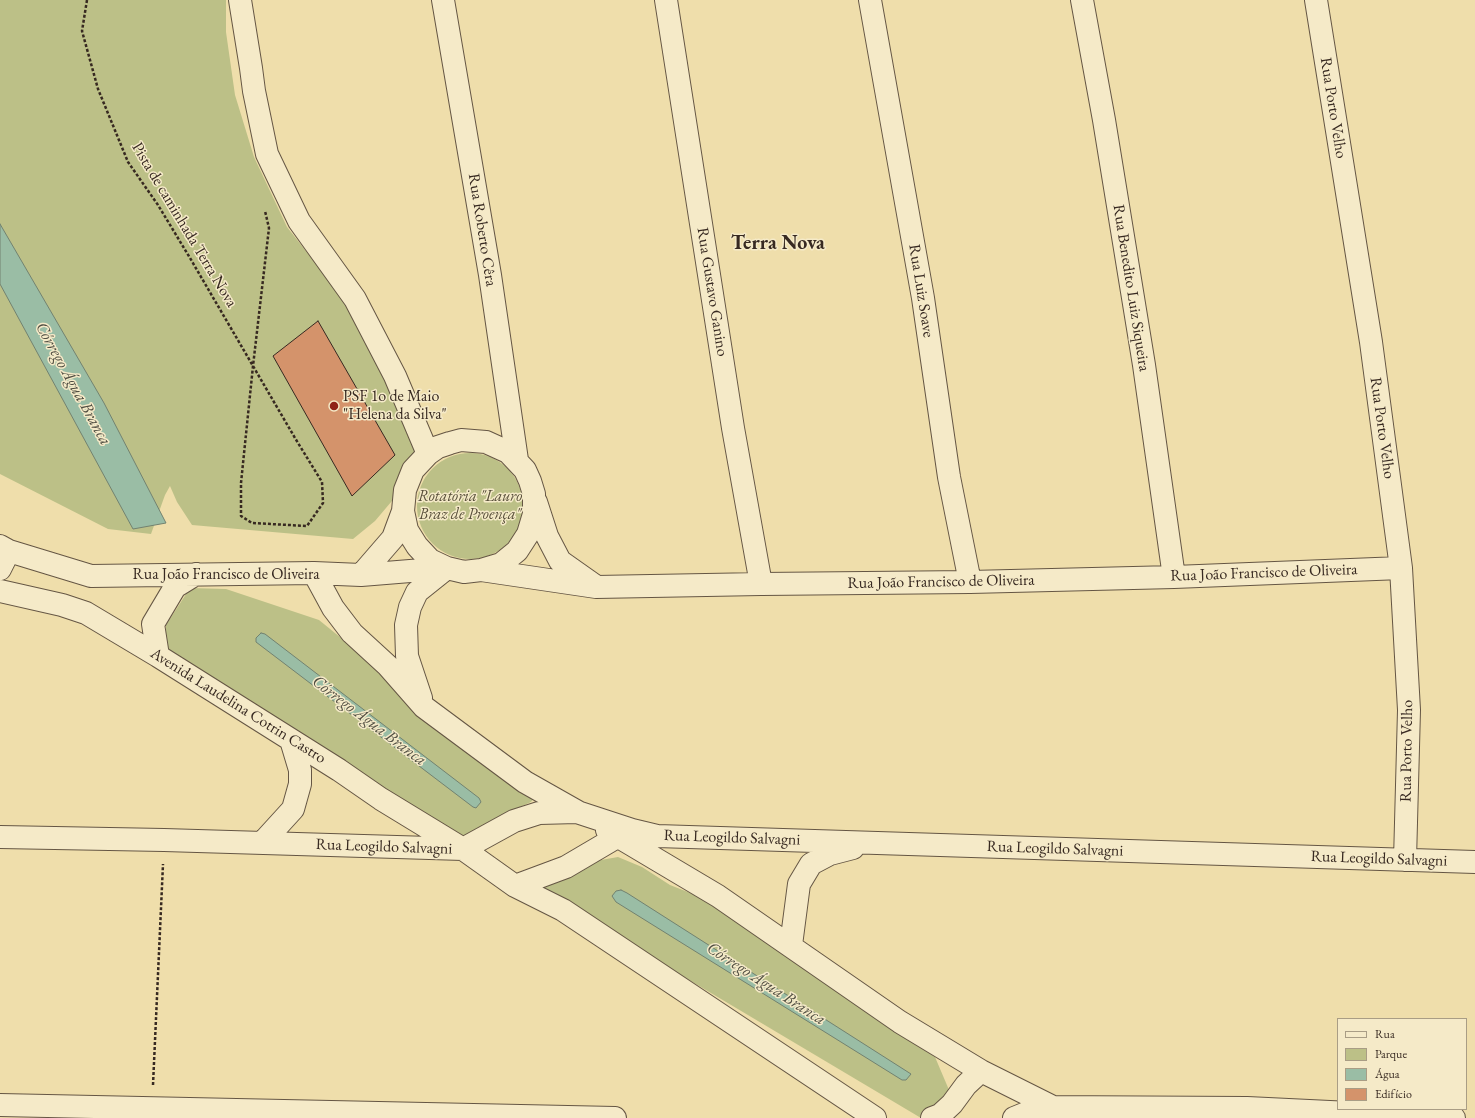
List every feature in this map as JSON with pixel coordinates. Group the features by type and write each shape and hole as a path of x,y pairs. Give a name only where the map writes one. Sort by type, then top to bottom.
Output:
{"street":[{"path":"240,0 254,91 267,154 299,221 355,299 395,376 428,454"},
{"name":"Rua Roberto Cêra","path":"443,0 490,275 517,460"},
{"name":"Rua Gustavo Ganino","path":"666,0 733,428 761,584"},
{"name":"Rua Luiz Soave","path":"870,0 923,298 949,476 970,582"},
{"name":"Rua Benedito Luiz Siqueira","path":"1082,0 1105,128 1142,358 1174,577"},
{"name":"Rua Porto Velho","path":"1316,0 1371,342 1401,568 1409,710 1405,860"},
{"path":"361,575 392,538 403,511 405,490 413,470 428,454 450,442 474,440 497,446 508,452 517,460 525,470 547,536 560,561 596,587"},
{"path":"403,511 407,530 417,546 430,560 447,568 464,572 481,570 501,564 517,551 528,534 534,514 534,494"},
{"name":"Rua João Francisco de Oliveira","path":"3,555 91,576 314,573 361,575 447,568"},
{"path":"424,707 408,656 406,625 410,607 417,592 447,568"},
{"name":"Rua João Francisco de Oliveira","path":"481,570 596,587 970,582 1174,577 1401,568"},
{"path":"314,573 334,608 352,634 388,666 424,707 525,782 617,837 651,855 718,896 791,945 900,1022 981,1070 1063,1113"},
{"path":"158,656 152,624 175,587 196,574"},
{"name":"Avenida Laudelina Cotrin Castro","path":"0,591 62,605 86,613 158,656 463,849 515,886 563,910 875,1118"},
{"path":"262,843 293,809 300,784 300,770 291,740"},
{"name":"Rua Leogildo Salvagni","path":"0,837 164,840 463,849 514,821 539,813 577,812 632,830 657,836 1475,862"},
{"path":"515,886 566,867 617,837"},
{"path":"791,945 799,884 811,864 830,854 869,843"},
{"path":"932,1118 940,1115 952,1104 966,1085 981,1070"},
{"path":"0,1105 153,1107 615,1118"},
{"path":"1014,1118 1041,1107 1063,1113 1242,1113 1454,1118"}],"path":[{"name":"Pista de caminhada Terra Nova","path":"87,0 82,31 98,89 128,162 186,251 253,366 322,482 323,503 307,526 252,523 241,516 240,483 253,366 269,228 264,207"},
{"path":"153,1107 164,840"}],"green space":[{"path":"0,0 226,0 226,32 235,95 254,157 287,227 346,302 394,380 424,463 375,521 353,539 192,525 177,502 170,486 165,495 151,534 108,529 0,474"},
{"name":"Rotatória \"Lauro Braz de Proença\"","path":"470,453 490,457 508,468 519,486 523,506 519,526 508,544 490,555 470,559 450,555 432,544 421,526 417,506 421,486 432,468 450,457"},
{"path":"190,588 226,589 319,620 367,659 541,788 531,802 509,812 458,842 165,653 166,625"},
{"path":"618,857 642,867 670,885 698,896 935,1057 952,1097 938,1114 921,1118 563,905 543,889 574,868 595,861"}],"water":[{"name":"Córrego Água Branca","path":"0,224 104,403 166,523 133,529 0,284"},
{"name":"Córrego Água Branca","path":"261,633 265,634 479,798 481,802 476,808 473,807 256,642 256,638"},
{"name":"Córrego Água Branca","path":"621,890 911,1074 906,1080 902,1080 616,902 612,896 616,891"}],"building":[{"name":"PSF 1o de Maio \"Helena da Silva\"","path":"318,321 395,455 352,496 273,356"}],"place":[{"name":"PSF 1o de Maio \"Helena da Silva\"","path":"334,406"}],"district":[{"name":"Terra Nova","path":"778,244"}]}
